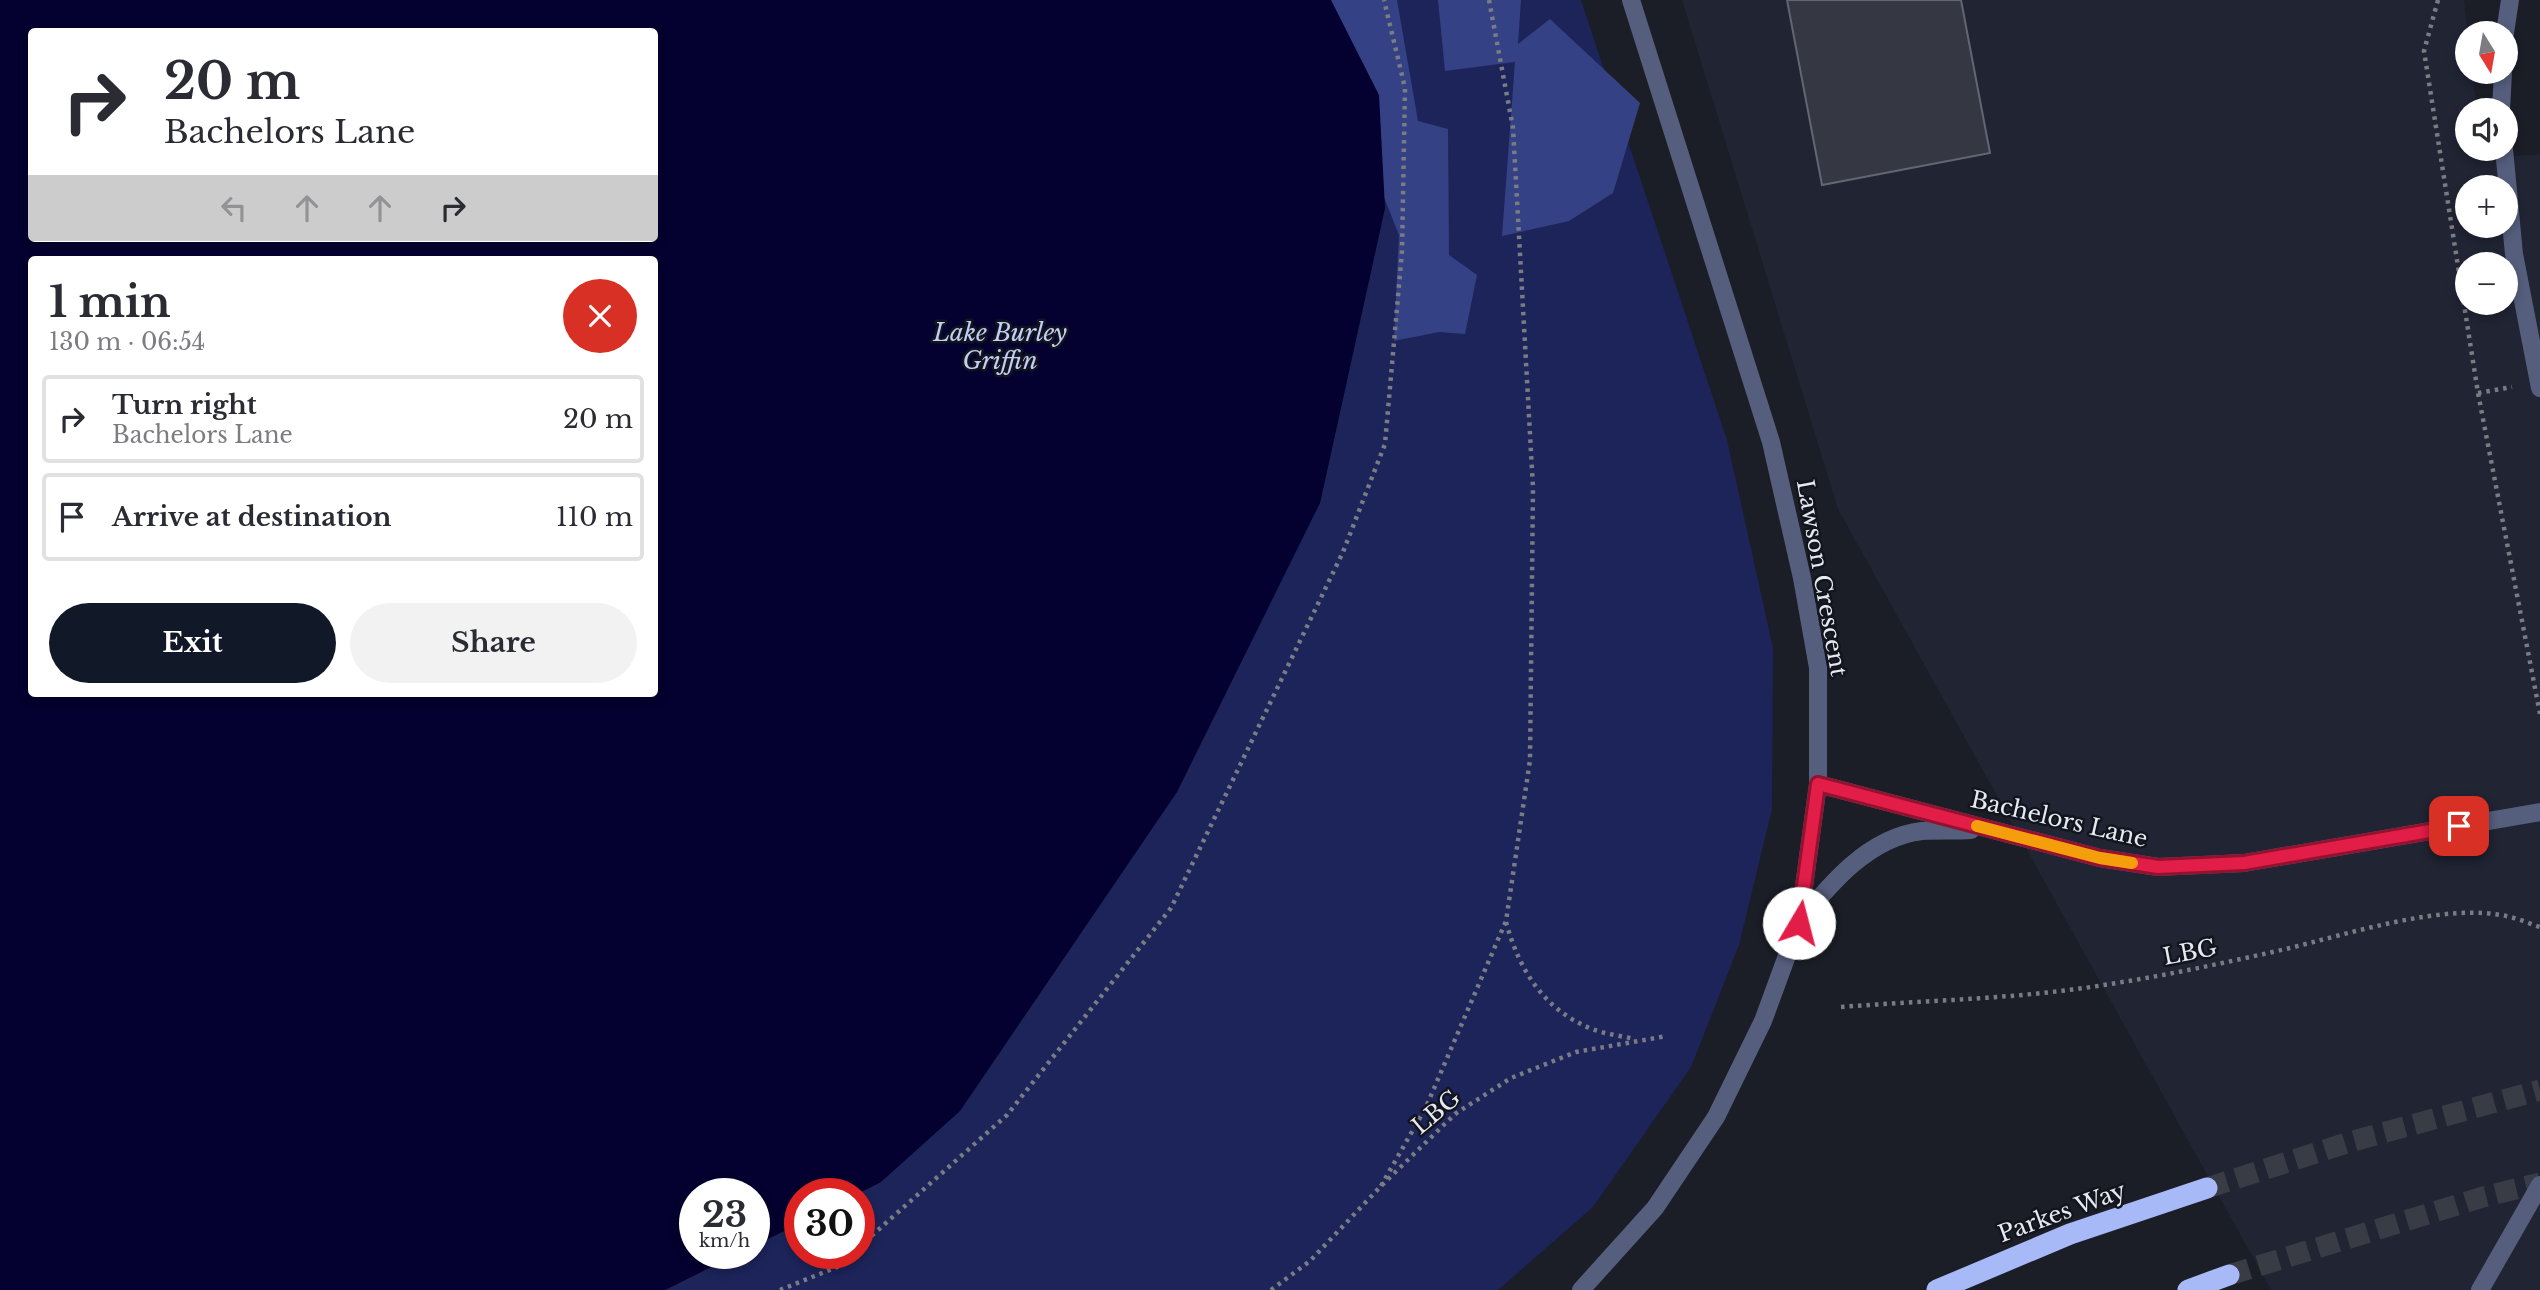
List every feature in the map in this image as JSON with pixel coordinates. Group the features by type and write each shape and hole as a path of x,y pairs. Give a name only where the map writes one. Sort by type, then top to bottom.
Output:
{"highway":[{"name":"Parkes Way","path":"1937,1290 2070,1234 2207,1188"},
{"path":"2188,1290 2229,1275"},
{"path":"1924,1290 1957,1280"}],"street":[{"name":"Lawson Crescent","path":"1581,1290 1655,1208 1716,1117 1763,1021 1799,923 1818,784 1818,668 1802,578 1771,442 1631,0"},
{"path":"2507,21 2510,0"},
{"path":"2505,161 2514,254 2540,388"},
{"name":"Bachelors Lane","path":"1818,784 2100,858 2158,867 2244,863 2540,812"},
{"path":"1799,923 1851,864 1883,844 1920,831 1992,830"},
{"path":"2480,1290 2540,1185"}],"path":[{"path":"875,1233 1007,1115 1171,908 1343,552 1385,444 1402,251 1405,88 1384,0"},
{"path":"1381,1186 1426,1107 1506,921 1530,760 1532,488 1513,128 1489,0"},
{"path":"2438,0 2424,51 2478,393 2540,714"},
{"name":"LBG","path":"1841,1007 1970,1000 2108,985 2237,960 2409,920 2447,915 2486,913 2510,916 2540,927"},
{"path":"1506,921 1511,940 1536,990 1564,1015 1593,1030 1639,1040"},
{"name":"LBG","path":"1271,1290 1310,1261 1381,1186 1455,1114 1511,1078 1576,1052 1667,1035"},
{"path":"780,1290 830,1269"}],"shaded area":[{"path":"1318,0 1397,0 1418,121 1448,129 1449,255 1477,275 1465,334 1439,332 1394,341 1399,235 1366,152"},
{"path":"1331,0 1581,0 1727,440 1773,648 1772,809 1739,945 1691,1067 1593,1207 1498,1290 665,1290 707,1269 770,1269 770,1238 784,1231 784,1269 875,1269 875,1185 881,1182 1320,503 1385,208 1379,95"},
{"path":"1438,0 1521,0 1518,44 1550,19 1640,103 1613,193 1569,221 1502,236 1515,62 1445,71"},
{"path":"1682,0 2464,0 2467,21 2455,21 2455,84 2474,84 2475,98 2455,98 2455,161 2518,161 2518,156 2540,154 2540,1290 2271,1290 1838,509"}],"water":[{"name":"Lake Burley Griffin","path":"0,0 1331,0 1379,95 1385,208 1320,503 1177,792 960,1111 875,1185 875,1178 784,1178 784,1231 770,1238 770,1178 679,1178 679,1269 707,1269 665,1290 0,1290"}],"building":[{"path":"1787,0 1961,0 1990,153 1822,185"}],"tunnel":[{"path":"2207,1188 2353,1141 2540,1090"},
{"path":"2229,1275 2483,1197 2540,1183"}],"slow traffic":[{"path":"1977,826 2100,858 2132,863"}],"route":[{"path":"1799,923 1818,784 2100,858 2158,867 2244,863 2459,826"}]}
